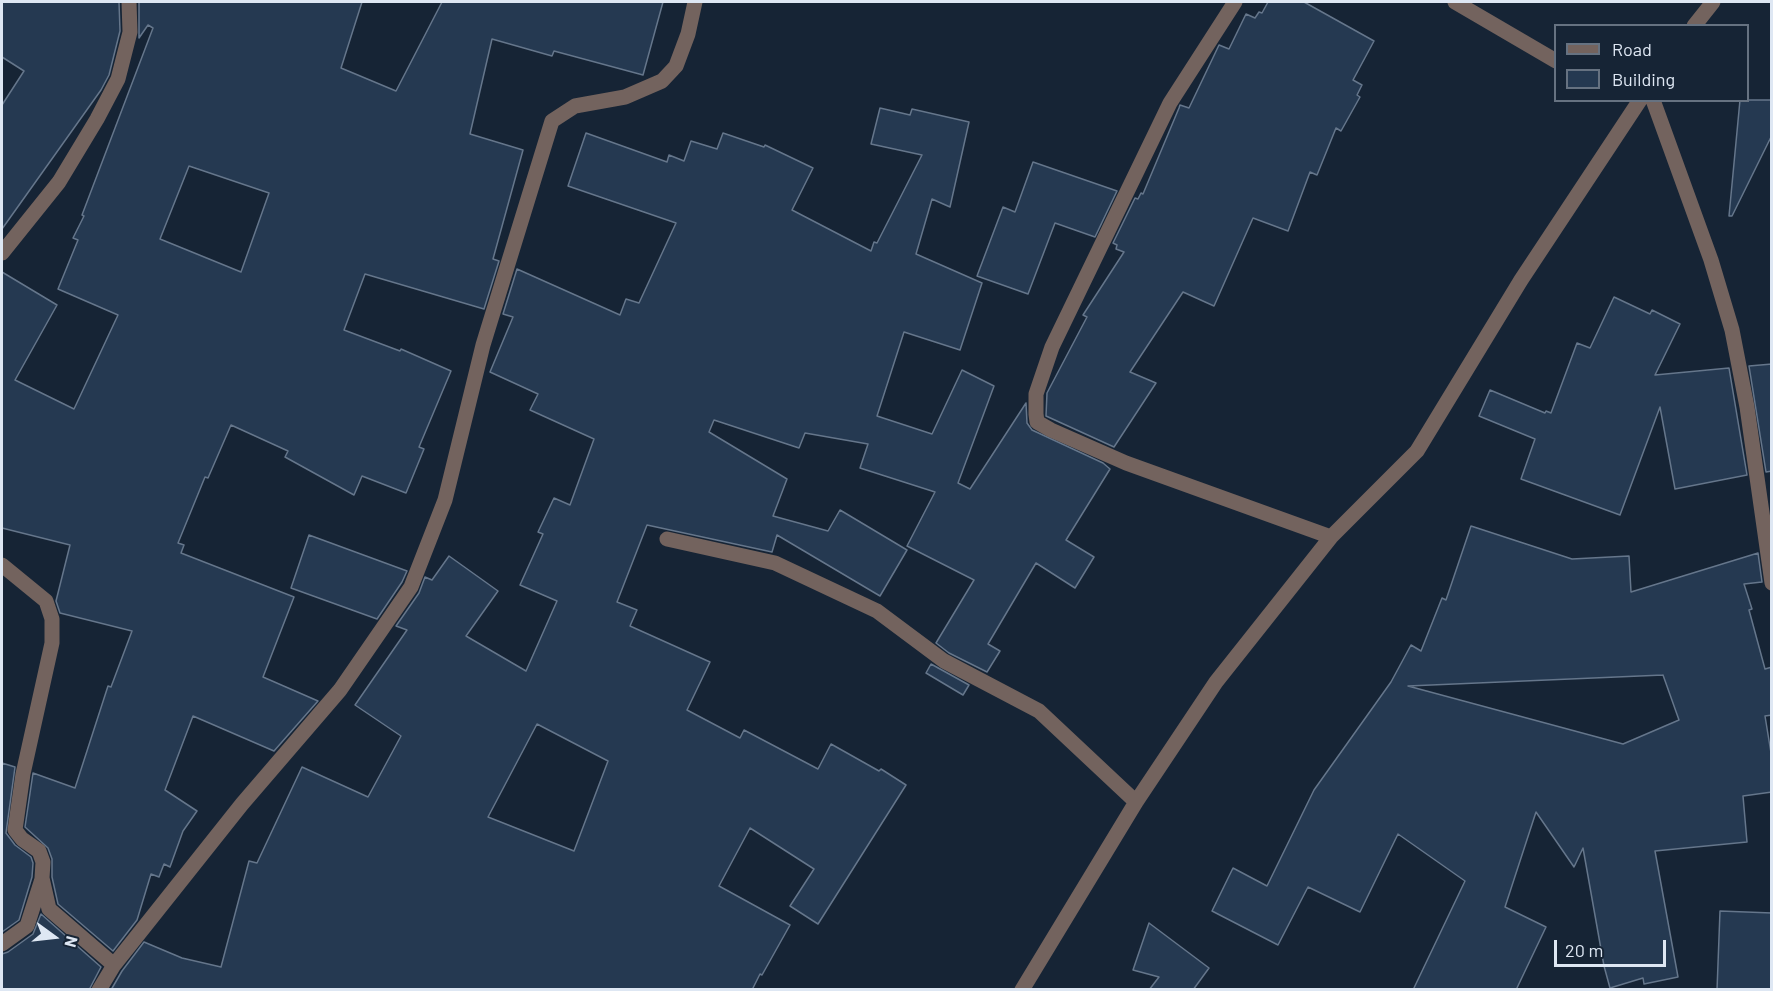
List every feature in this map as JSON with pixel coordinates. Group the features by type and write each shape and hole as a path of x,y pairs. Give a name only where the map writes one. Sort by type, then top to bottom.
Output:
{"street":[{"path":"2,253 59,182 103,109 118,79 130,32 129,2"},
{"path":"99,990 114,965 242,804 340,690 411,587 445,500 483,345 552,121 575,106 625,97 662,81 676,66 695,2"},
{"path":"1235,2 1170,103 1052,347 1036,394 1037,422 1126,464 1331,537"},
{"path":"1455,2 1554,60"},
{"path":"1696,24 1713,2"},
{"path":"1654,102 1711,260 1732,330 1746,407 1772,583"},
{"path":"1022,990 1136,802 1216,682 1331,537 1416,451 1634,103"},
{"path":"666,539 775,563 878,611 944,661 1039,711 1136,802"},
{"path":"2,565 46,601 51,619 52,643 23,774 15,830 22,839 39,851 43,861 42,878 27,926 2,944"},
{"path":"42,878 49,909 114,965"}],"building":[{"path":"2,2 119,2 120,31 109,75 101,90 2,229 2,105 24,71 2,57"},
{"path":"139,2 362,2 341,68 396,91 442,2 663,2 643,75 554,51 552,56 492,39 470,134 523,150 493,259 499,261 484,309 365,274 344,330 400,351 401,349 451,371 419,447 424,449 406,493 362,476 354,495 285,457 288,451 231,425 208,478 205,477 178,543 184,545 181,553 294,597 263,677 318,701 274,751 193,716 165,790 197,811 183,831 170,867 164,864 159,877 151,874 137,920 113,951 58,904 52,877 52,859 48,848 25,827 33,773 75,788 108,686 111,687 132,631 60,613 56,601 70,545 2,528 2,272 57,305 15,380 74,409 118,315 58,289 78,240 73,238 84,216 82,215 153,28 148,25 139,38","holes":["189,166 269,193 241,272 160,239"]},
{"path":"1268,2 1304,2 1374,41 1353,80 1362,85 1357,95 1360,97 1341,131 1336,128 1317,175 1310,172 1288,231 1253,218 1214,306 1183,292 1130,372 1156,383 1114,447 1046,416 1047,393 1087,317 1083,315 1124,252 1116,249 1117,245 1113,243 1135,198 1138,199 1141,193 1143,194 1180,105 1189,108 1219,45 1229,49 1246,14 1255,18 1259,12 1262,13"},
{"path":"1772,100 1772,135 1732,216 1729,216 1740,102"},
{"path":"880,108 910,115 912,109 969,122 950,207 932,199 916,254 982,283 960,350 904,332 877,416 932,434 962,370 994,386 958,483 970,489 1026,403 1027,423 1032,430 1103,463 1110,469 1066,540 1094,557 1075,588 1036,563 988,644 1000,651 987,672 949,653 936,643 974,580 907,546 935,492 860,468 868,444 805,433 799,448 714,420 709,432 787,479 773,516 828,531 840,510 907,550 880,596 777,535 772,552 647,525 617,602 637,610 630,626 710,662 687,710 740,738 744,730 818,769 831,744 879,771 881,769 906,785 818,924 790,906 814,869 750,828 719,886 790,925 752,990 111,990 144,942 182,958 221,967 249,861 257,863 302,767 368,797 401,736 355,705 407,630 396,626 419,593 425,577 432,580 449,556 498,591 466,636 526,671 557,601 520,585 543,534 538,532 554,498 570,505 594,439 530,410 538,394 490,372 513,317 503,314 517,269 620,315 626,299 639,303 676,223 568,186 586,133 667,162 669,155 684,161 691,141 717,149 723,133 764,147 765,145 813,168 792,210 871,251 922,155 871,144","holes":["537,724 608,761 574,851 488,817"]},
{"path":"1033,162 1117,191 1095,237 1055,223 1028,294 977,276 1003,207 1015,212"},
{"path":"1614,297 1650,314 1652,310 1680,324 1655,375 1729,368 1747,475 1675,489 1660,407 1620,515 1521,479 1535,439 1479,416 1490,390 1545,413 1546,411 1551,413 1577,343 1590,348"},
{"path":"1772,364 1772,471 1766,472 1749,366"},
{"path":"1471,526 1572,559 1629,556 1631,592 1758,553 1762,582 1744,584 1765,669 1772,667 1772,715 1765,716 1772,759 1772,792 1743,796 1747,842 1655,851 1678,977 1644,984 1643,978 1610,988 1583,848 1574,867 1536,812 1505,907 1546,927 1516,990 1413,990 1465,881 1398,834 1360,912 1308,887 1278,945 1212,911 1233,868 1267,886 1314,790 1391,682 1411,645 1421,651 1442,598 1446,600","holes":["1663,675 1679,720 1623,744 1408,686"]},
{"path":"309,535 407,571 377,619 291,588"},
{"path":"931,664 969,685 963,695 926,673"},
{"path":"2,763 15,767 6,833 15,845 31,857 33,863 32,877 19,920 2,932"},
{"path":"1720,911 1772,913 1772,990 1717,990"},
{"path":"41,914 101,967 89,990 2,990 2,954 33,934"},
{"path":"1149,923 1209,968 1193,990 1149,990 1159,977 1133,970"}]}
